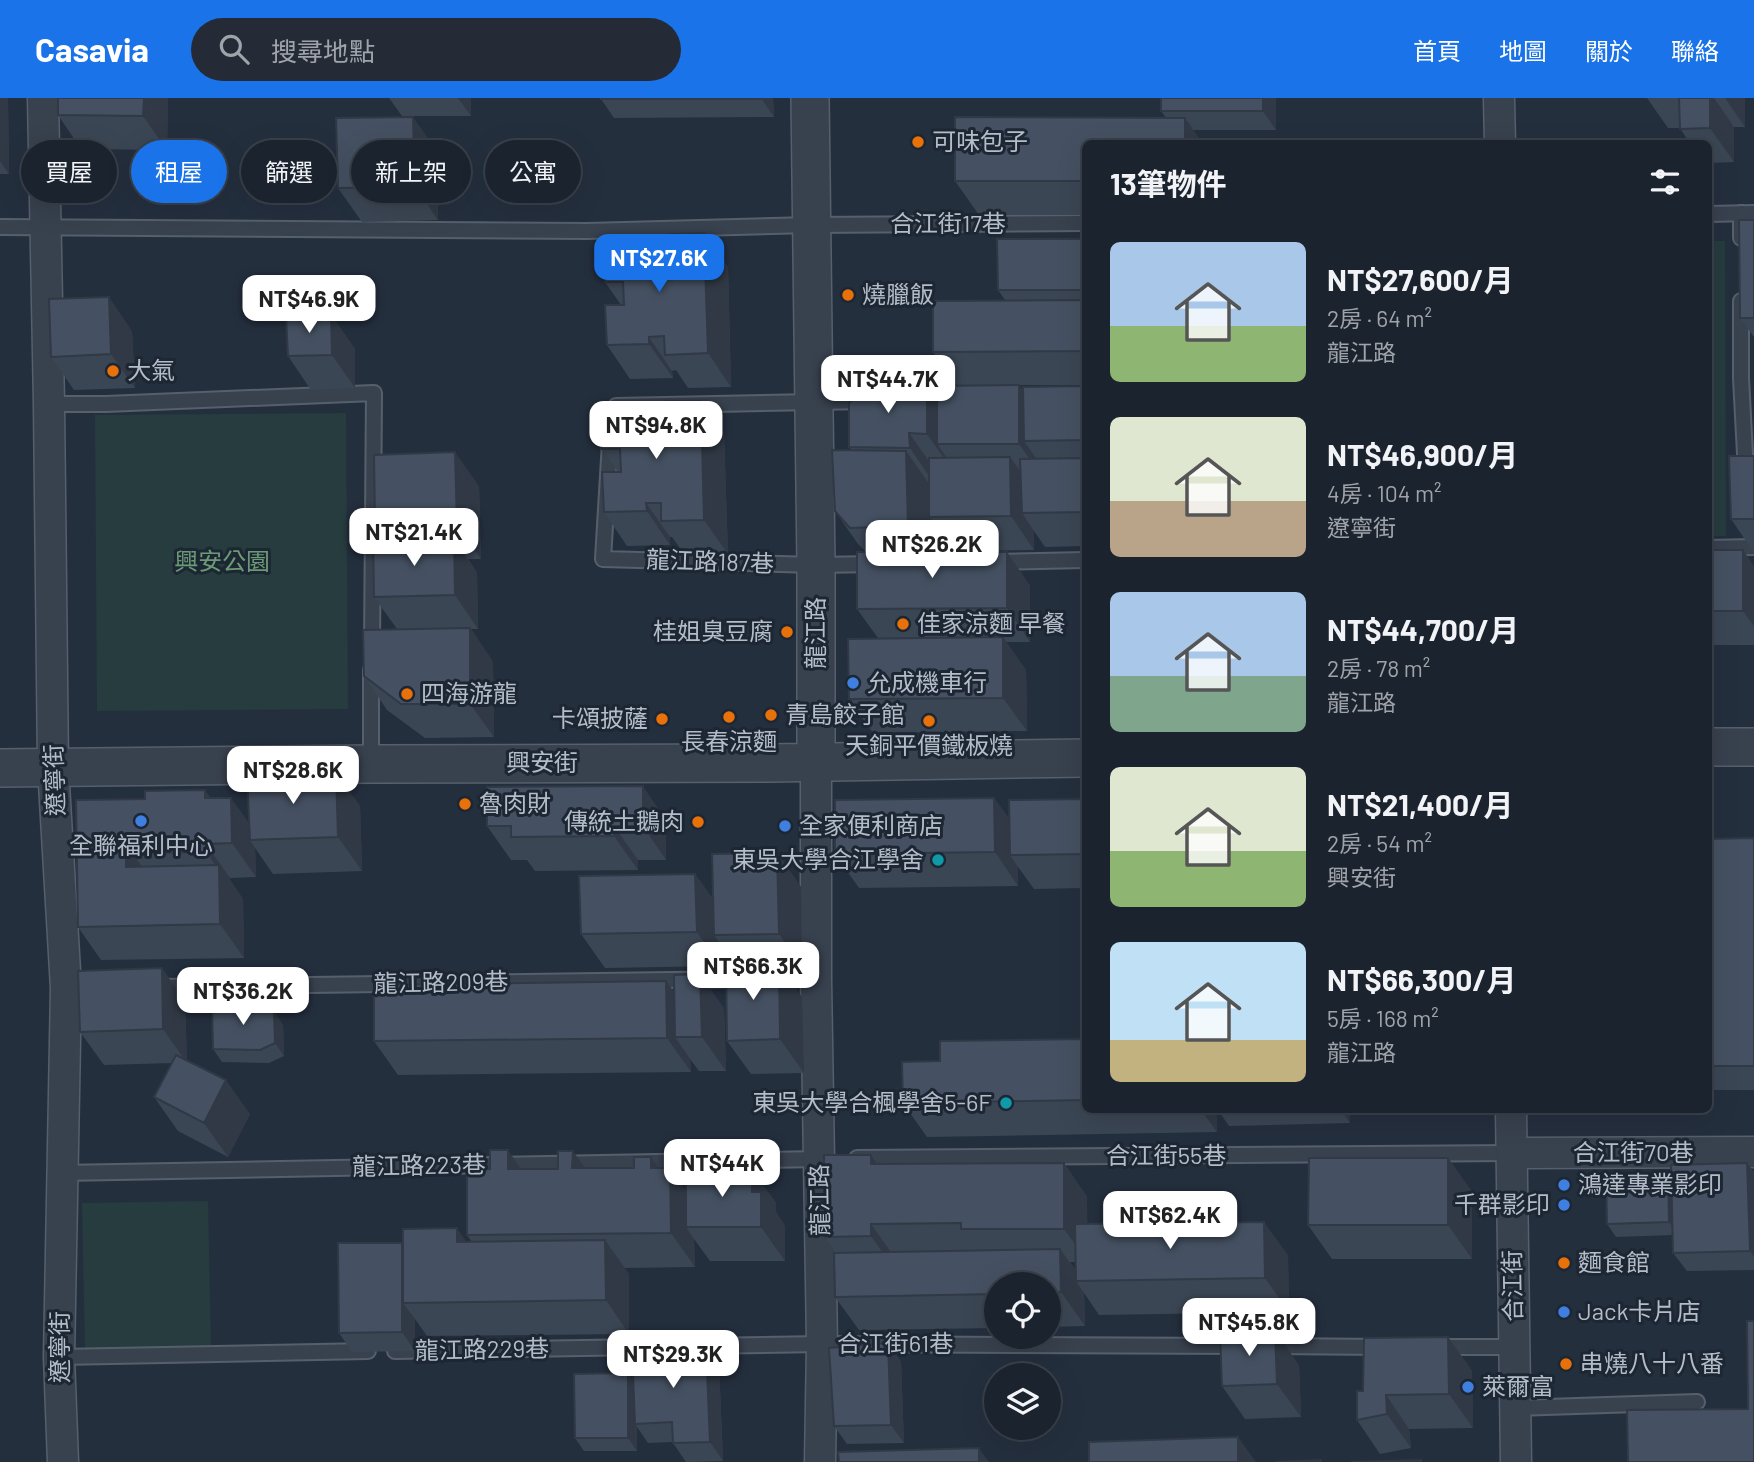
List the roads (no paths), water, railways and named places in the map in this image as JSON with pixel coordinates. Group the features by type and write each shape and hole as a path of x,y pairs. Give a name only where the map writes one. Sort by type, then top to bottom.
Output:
{"street":[{"name":"遼寧街","path":"43,98 53,767 73,988 61,1173 59,1357 63,1462"},
{"name":"龍江路","path":"810,98 816,565 816,979 831,1159 822,1344 820,1462"},
{"path":"1499,98 1500,140"},
{"path":"1712,747 1754,747"},
{"name":"興安街","path":"0,768 1082,758"},
{"name":"合江街","path":"1511,1113 1516,1462"},
{"name":"合江街70巷","path":"1512,1153 1754,1152"}],"lane":[{"path":"1712,214 1747,213 1741,254"},
{"name":"合江街17巷","path":"0,226 587,231 811,225 1082,223"},
{"path":"1741,282 1747,379 1746,482"},
{"path":"49,404 374,393 371,764"},
{"path":"616,406 882,401"},
{"name":"龍江路187巷","path":"611,429 603,559 816,565 897,563"},
{"path":"1712,548 1751,543"},
{"path":"977,562 1082,560"},
{"name":"龍江路209巷","path":"135,987 816,979"},
{"name":"合江街55巷","path":"831,1159 1512,1153"},
{"name":"龍江路223巷","path":"61,1173 831,1159"},
{"name":"合江街61巷","path":"822,1344 1514,1348"},
{"name":"龍江路229巷","path":"59,1357 822,1344"},
{"path":"1515,1408 1697,1402"}],"place":[{"name":"可味包子","path":"918,142"},
{"name":"燒臘飯","path":"848,295"},
{"name":"大氣","path":"113,371"},
{"name":"佳家涼麵 早餐","path":"903,624"},
{"name":"桂姐臭豆腐","path":"787,632"},
{"name":"允成機車行","path":"853,683"},
{"name":"四海游龍","path":"407,694"},
{"name":"青島餃子館","path":"771,715"},
{"name":"長春涼麵","path":"729,717"},
{"name":"卡頌披薩","path":"662,719"},
{"name":"天銅平價鐵板燒","path":"929,721"},
{"name":"魯肉財","path":"465,804"},
{"name":"全聯福利中心","path":"141,821"},
{"name":"傳統土鵝肉","path":"698,822"},
{"name":"全家便利商店","path":"785,826"},
{"name":"東吳大學合江學舍","path":"938,860"},
{"name":"東吳大學合楓學舍5-6F","path":"1006,1103"},
{"name":"鴻達專業影印","path":"1564,1185"},
{"name":"千群影印","path":"1564,1205"},
{"name":"麵食館","path":"1564,1263"},
{"name":"Jack卡片店","path":"1564,1312"},
{"name":"串燒八十八番","path":"1566,1364"},
{"name":"萊爾富","path":"1468,1387"}],"park label":[{"name":"興安公園","path":"222,562"}]}
